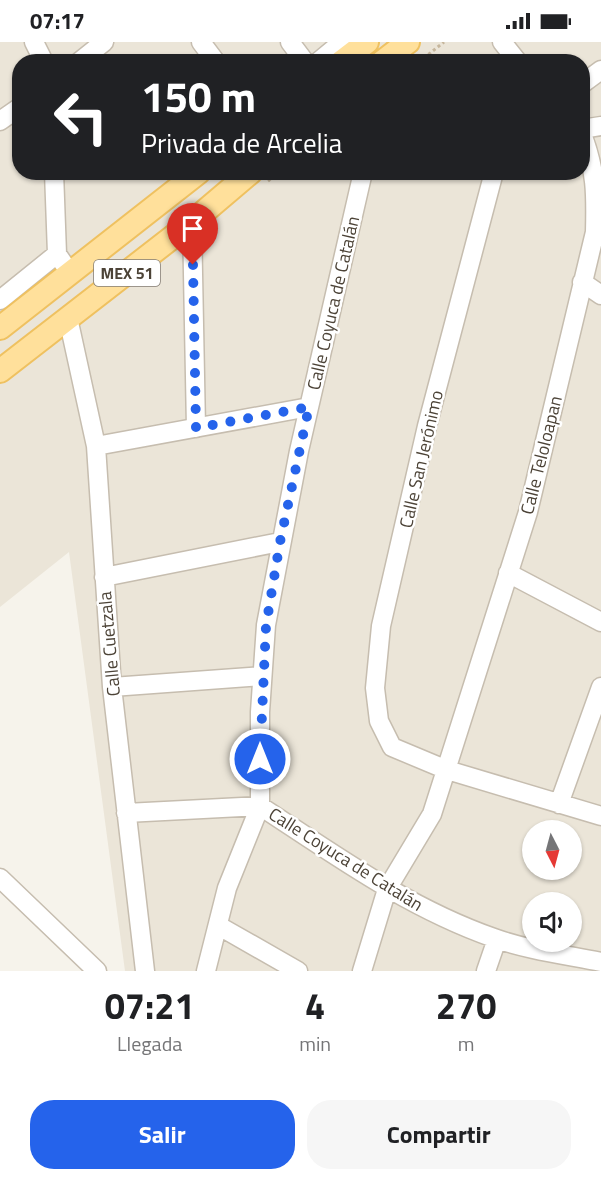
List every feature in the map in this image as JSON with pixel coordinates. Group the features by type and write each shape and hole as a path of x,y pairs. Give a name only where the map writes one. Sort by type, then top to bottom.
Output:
{"main road":[{"path":"351,54 367,42"},
{"path":"388,54 408,42"},
{"name":"MEX 51","path":"3,313 70,273 189,180"},
{"name":"MEX 51","path":"0,371 192,222 242,180"}],"street":[{"path":"89,54 104,42"},
{"path":"328,54 342,42"},
{"path":"502,42 512,54"},
{"name":"Calle Teloloapan","path":"362,971 387,889 432,814 528,512 582,282 598,232 597,184 590,154"},
{"path":"54,180 57,254 70,273"},
{"name":"Calle Coyuca de Catalán","path":"361,180 280,542 266,626 262,676 260,806 387,889 447,920 496,939 601,962"},
{"name":"Calle San Jerónimo","path":"447,770 392,747 379,721 375,688 381,626 427,426 492,180"},
{"path":"192,222 196,428"},
{"path":"3,313 57,254"},
{"path":"582,282 601,295"},
{"name":"Calle Cuetzala","path":"68,318 96,446 112,687 145,971"},
{"path":"96,446 309,407"},
{"path":"104,577 280,542"},
{"path":"508,573 601,622"},
{"path":"112,687 262,676"},
{"path":"559,804 601,687"},
{"path":"447,770 601,816"},
{"path":"126,813 260,806 226,888 207,971"},
{"path":"0,878 97,971"},
{"path":"219,926 298,971"},
{"path":"486,971 496,939"}],"path":[{"path":"429,54 444,42"}],"shaded area":[{"path":"0,42 601,42 601,971 125,971 69,552 0,607"}],"route":[{"path":"193,265 196,428 309,407 280,542 266,626 260,712 260,759"}]}
